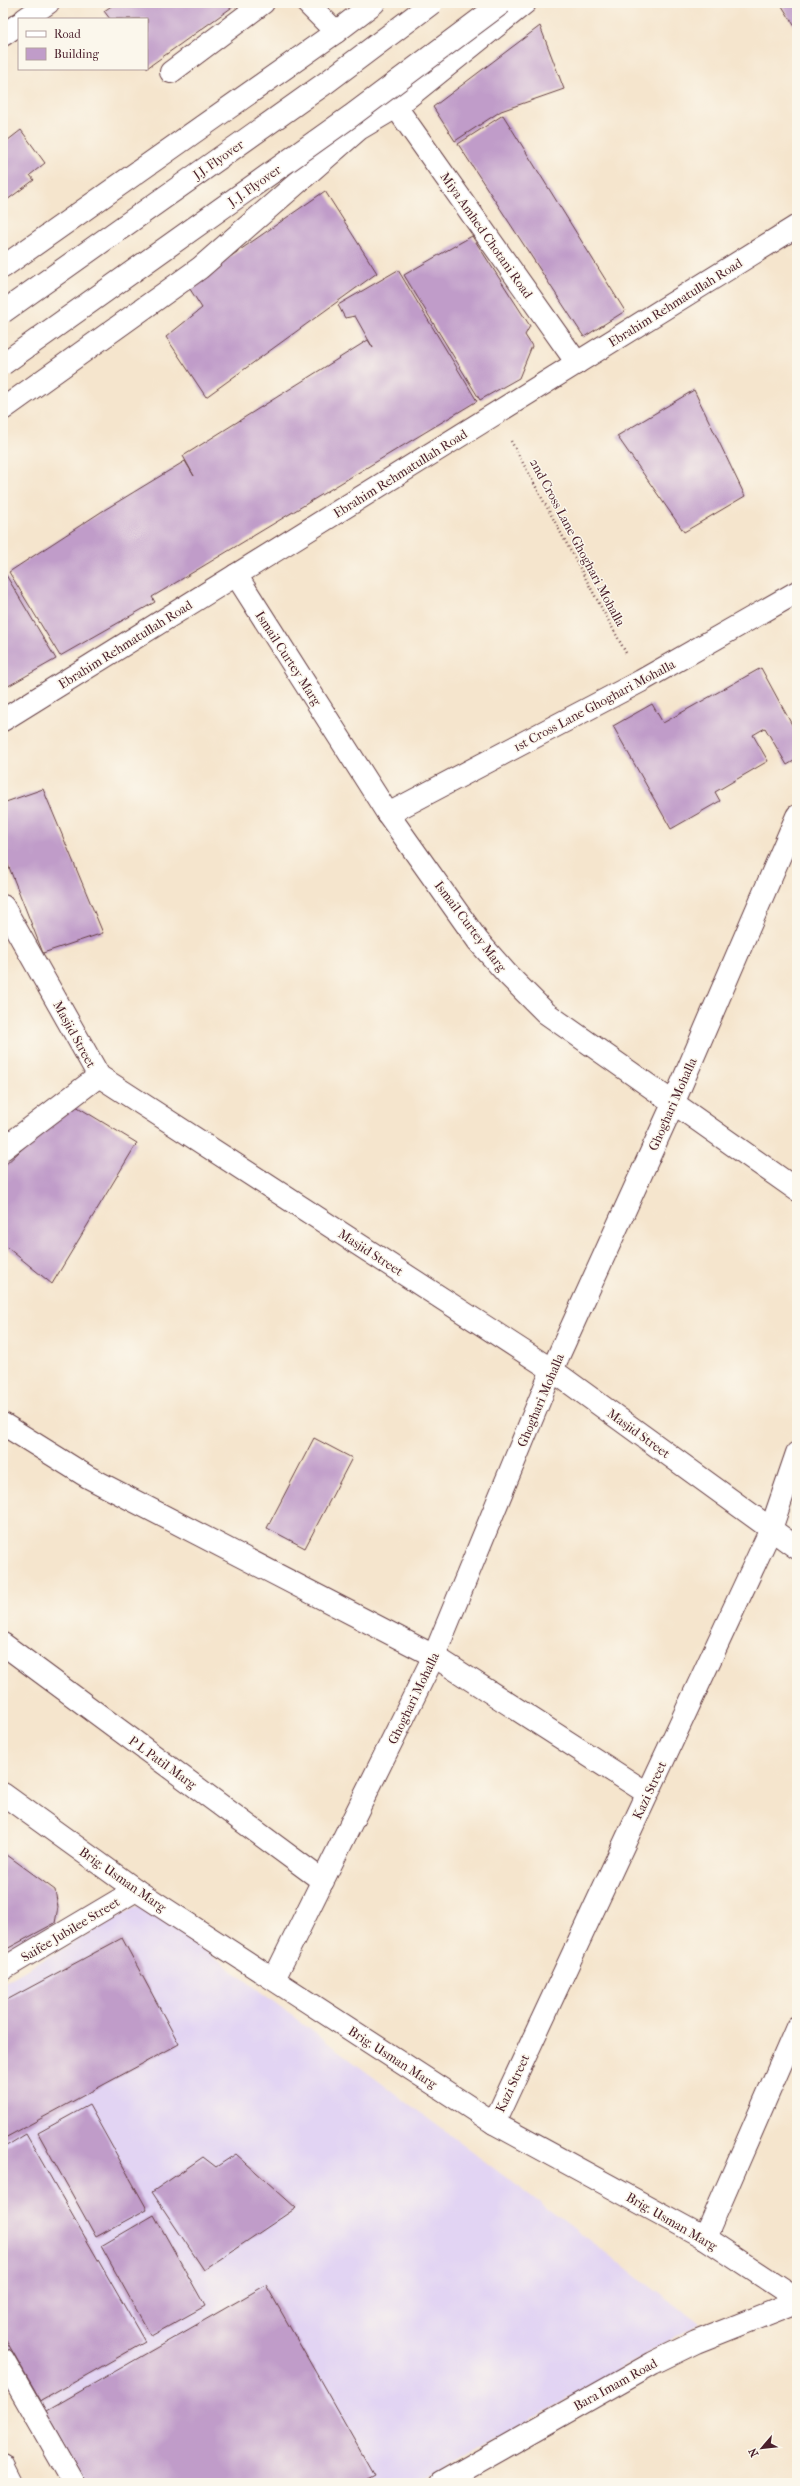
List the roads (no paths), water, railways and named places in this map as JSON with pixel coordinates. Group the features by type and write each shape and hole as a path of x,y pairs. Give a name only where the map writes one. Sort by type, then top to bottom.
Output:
{"street":[{"path":"27,18 48,3"},
{"path":"307,3 336,32"},
{"path":"3,267 336,32 374,3"},
{"name":"J.J. Flyover","path":"3,312 327,82 432,3"},
{"name":"J. J. Flyover","path":"3,364 351,116 502,3"},
{"path":"3,409 200,268 360,129 396,107 525,3"},
{"path":"171,72 261,4"},
{"path":"3,35 18,25"},
{"name":"Miya Amhed Chotani Road","path":"396,107 577,363"},
{"name":"Ebrahim Rehmatullah Road","path":"3,720 797,226"},
{"name":"Ismail Curtey Marg","path":"236,575 388,814 478,941 508,976 546,1013 797,1190"},
{"name":"1st Cross Lane Ghoghari Mohalla","path":"388,814 641,682 797,592"},
{"name":"Ghoghari Mohalla","path":"274,1979 434,1656 552,1370 673,1104 797,816"},
{"name":"Masjid Street","path":"3,906 99,1076 552,1370 797,1548"},
{"path":"3,1149 99,1076"},
{"path":"3,1424 88,1477 434,1656 647,1793"},
{"name":"Kazi Street","path":"494,2123 770,1529 797,1453"},
{"name":"P L Patil Marg","path":"3,1644 323,1880"},
{"name":"Brig. Usman Marg","path":"3,1794 136,1890 494,2123 705,2238 797,2299"},
{"name":"Saifee Jubilee Street","path":"3,1969 136,1890"},
{"path":"705,2238 797,2027"},
{"name":"Bara Imam Road","path":"441,2483 653,2363 696,2342 797,2302"},
{"path":"3,2359 74,2483"},
{"path":"3,2465 12,2483"}]}
